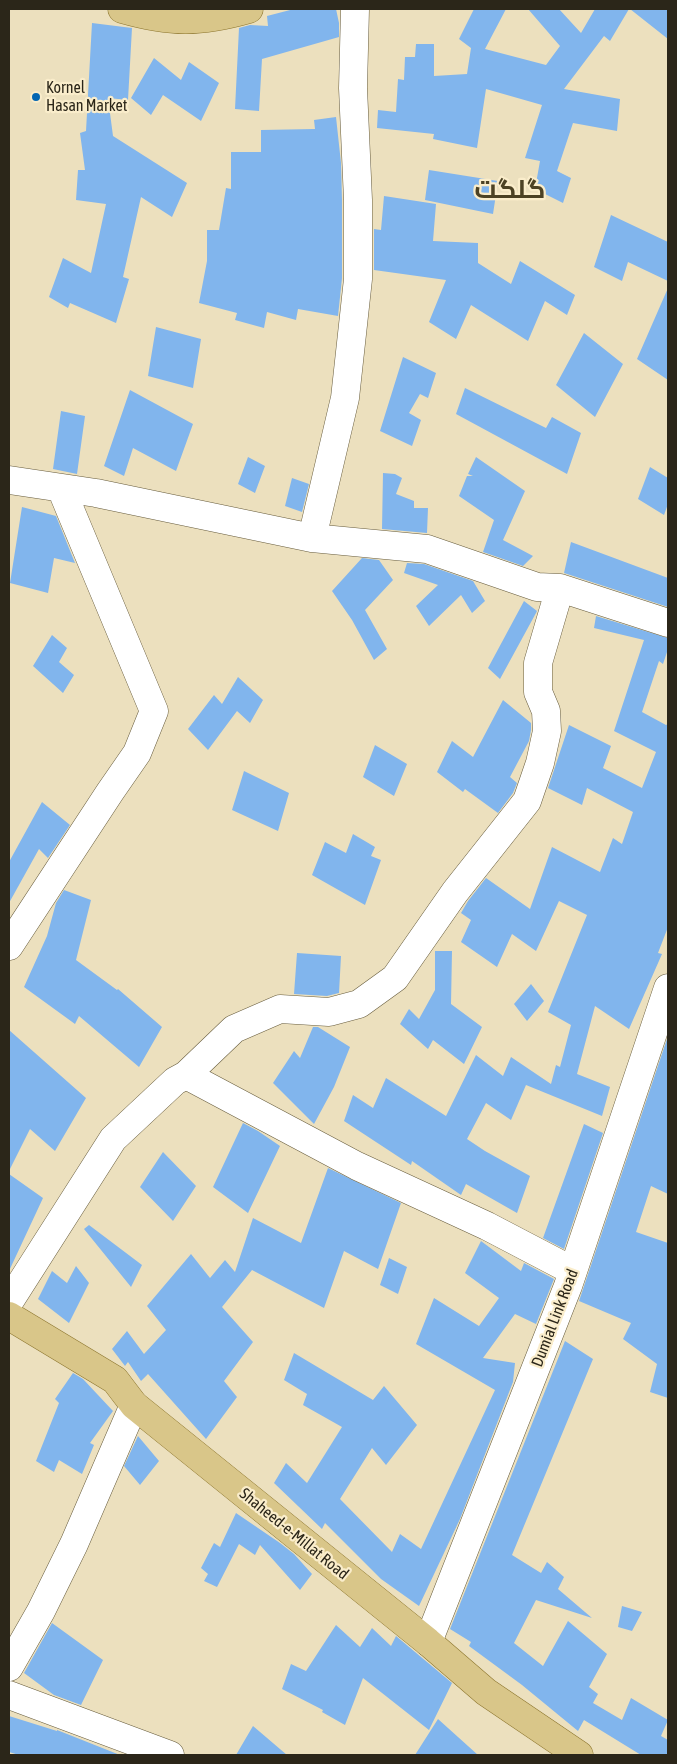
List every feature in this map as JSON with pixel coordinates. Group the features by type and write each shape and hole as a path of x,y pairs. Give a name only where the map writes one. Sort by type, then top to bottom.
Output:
{"main road":[{"path":"134,10 162,19 183,21 230,15 249,9"},
{"name":"Shaheed-e-Millat Road","path":"9,1316 115,1380 134,1405 428,1642 486,1692 579,1755"}],"street":[{"path":"312,538 345,398 358,279 358,200 353,88 356,9"},
{"path":"9,480 106,495 312,538 427,549 537,587 560,588 668,623"},
{"path":"9,946 137,753 154,711 61,488"},
{"path":"9,1302 113,1139 175,1082 186,1075 234,1029 280,1009 329,1012 359,1004 395,978 455,892 527,801 540,763 547,731 546,711 538,692 538,663 560,588"},
{"name":"Dumial Link Road","path":"428,1642 573,1271 668,988"},
{"path":"186,1075 357,1166 487,1226 573,1271"},
{"path":"9,1667 41,1611 74,1544 134,1405"},
{"path":"9,1695 170,1755"}],"building":[{"path":"294,9 336,9 339,37 262,59 259,111 235,109 239,28 250,25 268,26 267,16"},
{"path":"474,9 506,9 485,49 546,65 560,46 528,9 559,9 581,33 595,9 629,9 610,41 604,36 564,89 620,99 617,131 573,123 557,171 571,178 563,203 535,189 540,161 525,158 542,105 486,89 477,148 433,139 434,134 377,128 378,110 396,112 398,79 404,80 405,57 415,57 416,44 434,44 434,76 467,74 471,48 459,39"},
{"path":"630,9 668,9 668,39"},
{"path":"92,23 132,28 128,100 108,98 113,136 187,183 172,217 141,197 123,277 129,279 116,323 70,303 68,308 49,297 63,258 91,273 106,204 76,200 78,170 85,170 80,133 86,131"},
{"path":"154,58 181,80 189,62 219,83 201,121 163,95 151,115 131,98"},
{"path":"336,117 341,163 342,200 342,278 338,316 298,309 296,320 267,312 264,328 235,320 237,313 199,303 207,261 207,230 219,230 226,188 231,189 231,152 261,152 261,130 315,129 314,120"},
{"path":"429,170 498,181 493,214 425,200"},
{"path":"384,196 436,204 433,241 478,243 478,263 511,284 520,261 575,295 567,315 545,301 528,341 471,305 456,339 429,322 446,280 374,270 374,229 381,230"},
{"path":"611,215 668,242 668,281 628,262 622,281 594,267"},
{"path":"668,288 668,380 637,359"},
{"path":"156,327 201,339 193,388 148,376"},
{"path":"584,333 623,364 595,417 556,385"},
{"path":"403,357 436,373 428,398 420,394 409,413 421,420 412,446 380,431"},
{"path":"465,388 546,428 552,417 581,433 567,474 456,414"},
{"path":"130,390 193,424 176,471 133,448 124,476 104,466"},
{"path":"61,411 85,416 77,474 53,469"},
{"path":"248,457 265,466 255,493 238,484"},
{"path":"476,457 525,491 503,540 533,556 523,566 483,552 494,520 459,496 467,476 473,476 468,474"},
{"path":"650,467 668,478 668,504 664,515 638,499"},
{"path":"383,473 395,474 402,478 396,494 414,501 414,508 428,508 427,533 382,529"},
{"path":"292,478 309,484 302,512 285,506"},
{"path":"22,507 56,516 75,563 54,558 48,593 10,583"},
{"path":"571,542 668,578 668,607 564,573"},
{"path":"362,558 379,560 393,580 365,610 387,649 374,660 352,620 332,591"},
{"path":"407,563 424,564 473,581 485,601 472,613 461,595 429,626 416,606 438,585 404,573"},
{"path":"524,601 537,611 500,679 488,668"},
{"path":"596,616 668,638 668,649 663,664 659,661 642,712 666,725 668,724 668,927 658,953 662,954 629,1029 595,1006 577,1074 610,1087 602,1116 526,1085 511,1120 486,1103 467,1139 530,1176 517,1213 466,1184 461,1195 412,1161 411,1165 344,1121 353,1095 373,1108 386,1078 446,1116 476,1055 503,1076 511,1057 551,1084 556,1065 560,1067 571,1025 548,1012 587,915 559,901 536,951 512,934 497,967 461,942 471,920 461,913 486,878 530,909 552,847 600,872 613,838 622,844 633,812 587,788 582,805 548,788 569,725 611,746 603,768 642,788 656,752 614,731 644,640 594,628"},
{"path":"52,635 67,648 59,662 74,675 63,693 33,666"},
{"path":"238,677 263,700 250,723 237,711 208,750 188,729 214,695 222,704"},
{"path":"503,700 531,723 531,730 529,741 510,777 517,783 513,793 498,813 465,789 463,792 437,772 452,741 473,757"},
{"path":"375,745 407,764 394,796 363,777"},
{"path":"244,771 289,793 278,831 232,810"},
{"path":"42,802 70,825 48,858 39,849 9,903 9,862"},
{"path":"353,834 375,847 371,856 381,860 365,905 312,875 325,842 346,853"},
{"path":"64,890 91,900 76,960 118,989 162,1027 139,1067 79,1016 75,1024 24,987 47,936 56,903"},
{"path":"435,951 452,951 451,1004 482,1027 464,1064 433,1040 428,1049 400,1024 409,1009 419,1019 435,990"},
{"path":"297,953 341,956 339,993 327,996 294,994"},
{"path":"531,984 544,1001 527,1021 514,1004"},
{"path":"313,1027 318,1027 350,1047 334,1087 314,1124 273,1083 294,1051 300,1058"},
{"path":"9,1030 86,1098 55,1151 30,1129 9,1171"},
{"path":"668,1036 668,1194 651,1186 636,1232 668,1243 668,1398 650,1392 657,1364 623,1339 631,1323 579,1301"},
{"path":"243,1123 280,1146 248,1213 213,1187"},
{"path":"584,1124 603,1133 564,1249 543,1238"},
{"path":"163,1152 196,1186 173,1221 140,1187"},
{"path":"328,1168 401,1203 378,1269 344,1251 324,1308 252,1270 222,1307 253,1342 224,1381 237,1397 206,1439 148,1374 141,1381 128,1362 125,1366 112,1349 127,1331 144,1354 166,1330 147,1306 191,1254 210,1278 225,1260 235,1272 253,1218 301,1243"},
{"path":"9,1174 43,1198 9,1271"},
{"path":"89,1225 142,1265 131,1287 84,1229"},
{"path":"481,1241 521,1271 524,1263 554,1279 536,1324 515,1314 483,1358 515,1363 513,1382 460,1519 419,1606 381,1579 325,1523 322,1529 274,1483 286,1463 307,1483 342,1427 303,1405 307,1394 284,1380 294,1353 373,1400 384,1386 417,1425 386,1465 372,1448 340,1499 392,1552 400,1534 421,1549 495,1390 416,1344 434,1298 479,1326 499,1298 465,1273"},
{"path":"389,1258 407,1267 398,1294 380,1285"},
{"path":"76,1266 89,1283 69,1323 38,1299 52,1271 67,1283"},
{"path":"565,1341 593,1359 512,1555 541,1573 547,1562 564,1577 558,1589 592,1618 536,1600 514,1643 543,1666 568,1621 607,1654 589,1687 598,1694 593,1703 622,1720 631,1698 668,1720 661,1736 668,1740 668,1755 641,1755 584,1720 578,1731 522,1685 469,1646 471,1642 450,1629"},
{"path":"73,1373 83,1379 113,1411 90,1443 94,1445 82,1474 59,1460 54,1472 36,1461 59,1403 55,1399"},
{"path":"138,1436 159,1461 140,1485 124,1466"},
{"path":"236,1513 294,1554 312,1574 300,1590 260,1545 255,1555 239,1544 217,1587 204,1581 208,1574 201,1568 214,1543 220,1547"},
{"path":"622,1606 642,1612 632,1631 618,1627"},
{"path":"52,1623 103,1660 81,1705 54,1695 24,1673"},
{"path":"336,1625 360,1647 372,1628 391,1646 396,1636 452,1683 429,1730 363,1678 345,1725 322,1712 323,1710 282,1689 291,1664 306,1671"},
{"path":"9,1716 57,1730 120,1755 19,1755 9,1752"},
{"path":"438,1719 478,1755 415,1755"},
{"path":"253,1726 287,1755 236,1755"}],"place":[{"name":"Kornel Hasan Market","path":"36,97"}],"district":[{"name":"گلگت","path":"510,190"}]}
